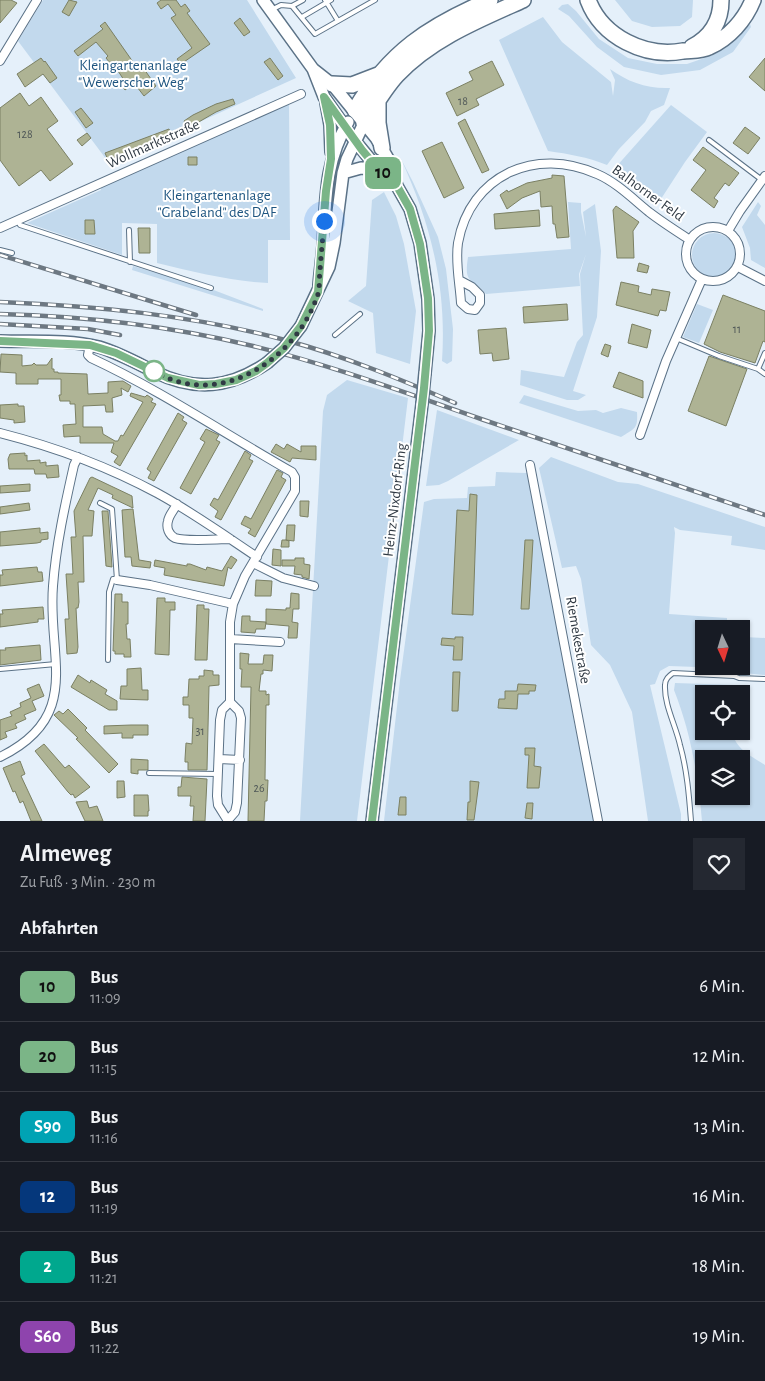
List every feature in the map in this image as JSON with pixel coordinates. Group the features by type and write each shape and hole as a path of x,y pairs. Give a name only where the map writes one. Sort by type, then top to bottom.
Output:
{"highway":[{"path":"355,110 378,75 406,46 425,33 490,0"},
{"path":"364,123 396,76 414,59 434,44 471,23 523,0"},
{"path":"588,0 606,27 620,39 632,45 660,53 675,53 709,47 721,40 740,23 753,0"},
{"path":"684,51 698,44 712,31 721,12 721,0"},
{"path":"328,90 352,85 378,75"},
{"path":"378,100 378,123 382,148"}],"main road":[{"path":"263,0 328,90 331,159 326,191 318,292"},
{"name":"Heinz-Nixdorf-Ring","path":"328,90 355,110 390,162 397,186 410,209 420,244 428,298 429,331 422,404 372,821"},
{"name":"Heinz-Nixdorf-Ring","path":"328,90 345,126 355,141 378,169 397,186"},
{"path":"331,159 340,136 355,110"},
{"path":"0,341 90,345 116,353 168,378 199,385 236,380 256,371 287,344 301,326 325,278 332,256 343,173 347,159 364,123"},
{"path":"343,173 361,168 378,169"}],"street":[{"path":"0,62 37,0"},
{"name":"Wollmarktstraße","path":"0,228 301,94"},
{"name":"Balhorner Feld","path":"459,280 457,264 459,240 468,214 474,204 492,182 519,168 536,164 563,163 578,166 598,174 690,240"},
{"path":"640,434 666,361 702,279 718,281 726,278 738,267 741,251 739,243 728,231 763,178"},
{"name":"Balhorner Feld","path":"702,279 694,274 686,258 690,240 695,233 711,227 720,227 728,231"},
{"path":"738,267 765,281"},
{"path":"90,345 88,355 91,358 157,393 292,472 295,477 295,491 239,588 233,604 230,639 230,702 222,710 220,720 217,796 218,805 228,821 235,812 237,803 241,718 239,710 230,702"},
{"path":"0,434 33,442 78,457 123,476 177,504 230,539 255,560 283,578 314,586"},
{"path":"0,757 24,743 43,722 55,696 56,664 52,608 56,555 74,465 78,457"},
{"name":"Riemekestraße","path":"530,465 598,821"},
{"path":"177,504 168,519 167,526 169,532 176,538 230,539"},
{"path":"117,580 150,585 233,604"},
{"path":"230,639 280,642"},
{"path":"219,759 240,760"}],"lane":[{"path":"271,10 281,5 292,6 303,0"},
{"path":"292,6 315,34 374,0"},
{"path":"302,17 328,1 338,21"},
{"path":"709,140 763,178"},
{"path":"17,220 20,225 211,288"},
{"path":"129,230 130,262"},
{"path":"0,250 12,254"},
{"path":"334,335 360,314"},
{"path":"676,338 719,356 758,369 765,374"},
{"path":"758,369 765,353"},
{"path":"100,503 112,509 117,580 113,579 109,592 108,660"},
{"path":"0,669 56,664"},
{"path":"691,821 687,776 680,744 668,706 666,679 673,673 765,679"},
{"path":"148,773 218,774"}],"green space":[{"name":"Kleingartenanlage \"Wewerscher Weg\"","path":"43,0 247,0 296,78 109,163 18,41"},
{"path":"615,0 693,0 692,17 680,26 652,27 632,21"},
{"path":"568,4 599,39 628,58 657,64 687,64 713,55 725,48 750,24 751,27 733,52 700,70 661,75 624,67 597,47 569,16 558,9 562,5"},
{"path":"543,17 562,42 611,82 613,96 615,80 610,69 638,84 670,88 664,105 651,111 645,122 619,149 607,165 578,156 548,151 499,40"},
{"name":"Kleingartenanlage \"Grabeland\" des DAF","path":"289,103 290,240 268,240 268,283 198,273 157,263 157,224 122,223 122,255 27,223 101,190 101,188 117,180"},
{"path":"671,105 707,132 659,202 615,168"},
{"path":"400,157 438,237 446,269 453,329 452,361 447,364 442,361 442,308 434,256 420,206"},
{"path":"384,192 396,216 404,244 416,311 410,364 376,353 373,313 348,301 366,286 372,200"},
{"path":"568,202 581,203 586,237 583,212 595,204 601,251 597,317 573,391 586,395 578,400 567,400 520,385 521,370 564,377 577,342 583,335 580,274 586,254 579,274 580,286 486,294 469,279 467,272 468,257 571,249"},
{"path":"758,202 761,206 757,215 765,225 765,268 751,260 750,248 742,227"},
{"path":"714,233 726,237 732,243 736,255 732,267 726,273 714,277 702,273 696,267 692,255 696,243 702,237"},
{"path":"133,266 211,289 263,309 263,311 132,270"},
{"path":"697,304 713,310 699,343 683,337"},
{"path":"347,380 408,398 357,821 300,821 323,411 327,395"},
{"path":"524,395 578,411 596,410 603,413 621,408 637,412 637,422 632,430 621,437 519,403"},
{"path":"437,410 519,440 448,481 439,485 426,486"},
{"path":"551,457 618,482 638,484 765,527 765,550 731,545 732,536 680,530 674,527 669,614 727,618 727,620 695,620 695,667 669,666 660,671 655,684 650,685 681,814 681,821 648,821 632,712 610,665 591,645 581,579 576,566 562,568 539,468"},
{"path":"496,472 527,473 594,821 384,821 400,680 424,502 434,499 467,498 468,487 495,486"},
{"path":"750,637 765,638 765,675 750,674"},
{"path":"675,683 735,685 695,685 695,740 735,740 744,750 695,750 695,768 680,706 674,690"},
{"path":"750,755 765,765 765,821 702,821 700,805 750,805"}],"building":[{"path":"0,0 11,0 17,3 0,23"},
{"path":"69,0 77,2 69,16 62,12"},
{"path":"161,0 176,0 181,7 185,4 190,11 187,13 210,44 181,64 177,59 192,48 171,18 176,15 168,4 161,9 157,3"},
{"path":"240,18 250,32 244,36 234,23"},
{"path":"105,22 140,72 144,69 156,86 144,96 134,83 125,90 120,83 124,80 96,42 78,56 74,51 103,29 100,26"},
{"path":"41,58 57,78 50,83 43,74 25,87 17,74"},
{"path":"270,58 283,76 278,80 264,62"},
{"path":"765,58 765,91 749,77"},
{"path":"492,61 504,85 476,99 479,105 457,116 446,93 473,80 469,72"},
{"path":"20,93 29,106 41,97 58,121 47,129 73,164 50,181 41,170 19,186 0,160 0,108"},
{"path":"233,99 235,104 216,112 188,128 184,121 216,104"},
{"path":"81,108 93,123 86,128 75,112"},
{"path":"465,119 489,170 482,173 458,123"},
{"path":"745,127 760,138 748,154 733,143"},
{"path":"169,129 171,134 108,160 105,153"},
{"path":"87,133 91,138 82,146 77,140"},
{"path":"442,142 464,188 444,198 422,151"},
{"path":"703,147 739,173 729,186 725,183 714,198 718,201 714,208 691,190 706,170 693,160"},
{"path":"188,157 197,157 197,165 188,165"},
{"path":"552,175 564,176 569,237 557,238 555,224 553,224 552,206 541,207 540,191 522,198 507,209 500,195 507,190 508,192 527,183 552,178"},
{"path":"616,206 639,222 633,231 634,258 617,258 613,210"},
{"path":"539,210 540,226 495,229 494,214"},
{"path":"85,220 94,220 95,234 85,234"},
{"path":"138,228 150,228 150,253 139,253"},
{"path":"639,263 649,266 647,273 637,271"},
{"path":"621,282 639,286 638,292 651,295 652,289 670,292 666,311 660,310 658,316 616,305"},
{"path":"723,295 765,311 765,342 763,341 755,363 720,352 704,344"},
{"path":"567,304 568,320 524,323 523,307"},
{"path":"632,324 651,330 647,348 628,343"},
{"path":"506,328 509,359 493,361 492,353 480,354 478,330"},
{"path":"605,344 611,346 608,357 601,354"},
{"path":"1,354 22,355 22,366 34,363 36,365 47,365 52,358 52,369 54,369 54,372 87,374 88,394 108,393 108,382 123,381 131,386 128,392 121,388 122,395 112,398 113,412 106,412 105,405 83,406 83,427 102,427 103,434 115,441 118,441 121,435 123,436 143,402 130,396 131,393 145,397 147,395 153,399 151,402 156,404 120,466 114,462 118,456 111,452 114,443 80,443 80,436 64,437 63,425 76,424 75,404 70,404 70,401 60,401 61,379 38,379 38,384 16,384 16,373 0,372"},
{"path":"709,356 747,369 726,426 688,411"},
{"path":"619,372 643,381 643,398 613,387"},
{"path":"18,404 18,406 24,406 25,422 14,423 14,420 0,418 0,405"},
{"path":"178,413 184,417 182,420 187,423 154,481 148,478 151,472 147,469"},
{"path":"206,429 219,435 216,440 220,442 191,494 180,488 205,442 200,439"},
{"path":"276,444 284,449 287,444 301,452 301,446 316,446 316,460 292,458 290,462 271,452"},
{"path":"245,451 251,455 249,459 253,461 221,520 215,517 218,511 210,505 214,498 218,500"},
{"path":"25,453 27,461 40,460 40,463 46,462 46,466 58,465 59,477 47,478 46,474 35,474 34,469 9,469 8,459 10,454"},
{"path":"277,470 283,473 281,477 286,480 255,537 248,533 251,529 241,524 245,516 251,519"},
{"path":"92,477 132,496 133,508 112,498 113,495 98,488 88,510 94,511 92,536 83,536 84,582 78,582 79,602 78,608 76,608 77,653 67,654 65,619 69,619 66,574 73,574 71,537 76,537 74,511"},
{"path":"30,484 30,491 0,493 0,486"},
{"path":"470,494 477,495 473,615 452,614 457,510 469,511"},
{"path":"300,501 309,501 308,517 300,516"},
{"path":"29,503 30,510 0,514 0,507"},
{"path":"133,509 139,560 151,562 150,568 132,566 131,557 125,557 122,510"},
{"path":"102,511 108,511 112,567 106,566"},
{"path":"287,525 295,525 294,541 286,540"},
{"path":"40,528 40,533 48,532 48,539 37,543 0,546 0,532"},
{"path":"282,540 289,541 289,547 281,547"},
{"path":"525,540 533,540 529,609 521,609"},
{"path":"273,549 281,550 281,566 272,565"},
{"path":"231,556 237,560 231,569 228,567 224,586 164,575 165,568 154,566 155,560 187,566 187,564 190,564 206,570 207,567 222,571"},
{"path":"295,558 304,558 304,564 310,565 309,579 302,577 302,575 294,574 295,566 282,566 282,560 295,560"},
{"path":"37,567 38,572 42,572 43,581 0,586 0,575 3,575 2,570"},
{"path":"256,580 272,581 271,596 255,596"},
{"path":"291,593 299,594 299,609 293,609 292,622 298,623 297,638 288,638 289,626 266,624 266,609 286,610 286,608 290,608"},
{"path":"115,594 122,594 122,602 128,602 128,624 126,624 127,639 130,639 131,657 124,657 124,654 115,654 115,651 113,651"},
{"path":"157,598 165,598 165,602 175,602 175,610 170,610 169,655 155,654"},
{"path":"197,605 204,605 204,609 209,609 207,660 195,660"},
{"path":"43,607 44,619 38,619 38,622 0,627 0,614 3,614 2,610"},
{"path":"242,616 250,616 250,621 266,622 265,629 256,629 255,633 241,632"},
{"path":"455,637 463,637 462,660 453,660 454,646 441,645 442,638 455,639"},
{"path":"40,645 41,660 0,665 0,650"},
{"path":"240,653 249,654 248,664 263,664 264,655 273,655 272,671 263,670 259,691 266,691 266,695 269,694 269,705 266,705 265,780 268,780 264,821 248,821 251,687 241,687 242,669 240,669"},
{"path":"141,668 142,690 148,690 148,700 120,699 121,686 127,686 127,669"},
{"path":"204,670 213,671 213,675 219,675 219,685 209,686 207,770 188,770 188,762 185,762 186,743 192,744 193,718 189,718 189,705 183,705 183,697 188,697 189,679 199,679 199,676 204,676"},
{"path":"453,672 460,672 458,711 452,711"},
{"path":"78,675 90,683 91,680 107,690 105,694 117,701 117,710 109,710 71,687"},
{"path":"39,684 44,696 32,701 36,710 24,715 26,719 15,724 17,728 5,732 7,737 0,740 0,720 12,716 10,712 21,707 20,703 31,698 27,689"},
{"path":"518,684 536,685 535,691 529,691 529,694 518,694 517,709 498,708 499,699 505,699 505,691 517,691"},
{"path":"68,709 87,728 85,730 118,764 109,773 76,739 78,738 54,715 59,711 63,714"},
{"path":"148,725 148,735 133,735 133,738 122,738 122,733 104,734 104,726"},
{"path":"44,744 65,768 69,765 90,787 75,798 73,794 71,795 35,751"},
{"path":"525,748 535,748 534,766 541,767 539,788 527,788 529,755 525,755"},
{"path":"131,759 148,760 148,770 138,770 138,774 131,773"},
{"path":"20,761 25,774 21,776 42,821 31,821 23,801 20,803 15,791 13,792 3,768"},
{"path":"182,777 207,779 205,821 193,821 194,806 190,806 191,796 178,796 178,787 181,787"},
{"path":"117,781 124,781 125,797 117,798"},
{"path":"470,781 479,782 474,820 467,820 468,802 470,802"},
{"path":"134,795 148,795 148,816 134,816"},
{"path":"400,797 406,797 406,815 398,815"},
{"path":"87,801 89,808 97,806 103,821 85,821 76,802"},
{"path":"527,803 533,803 532,819 525,818"}],"railway":[{"path":"0,255 196,315"},
{"path":"0,302 144,313 250,331 307,346 350,361 455,403"},
{"path":"0,314 64,317 127,323 253,346 368,380 765,515"},
{"path":"0,324 88,329 120,335"}],"bus line":[{"name":"10","path":"0,341 90,345 135,361 168,378 190,384 216,384 236,380 256,371 277,355 301,326 318,292 323,248 326,191 331,159 330,125 324,97 362,150 378,169 397,186 410,209 420,244 428,298 429,331 372,821"}],"route":[{"path":"154,371 180,382 199,385 216,384 246,376 277,355 301,326 318,292 324,221"}]}
